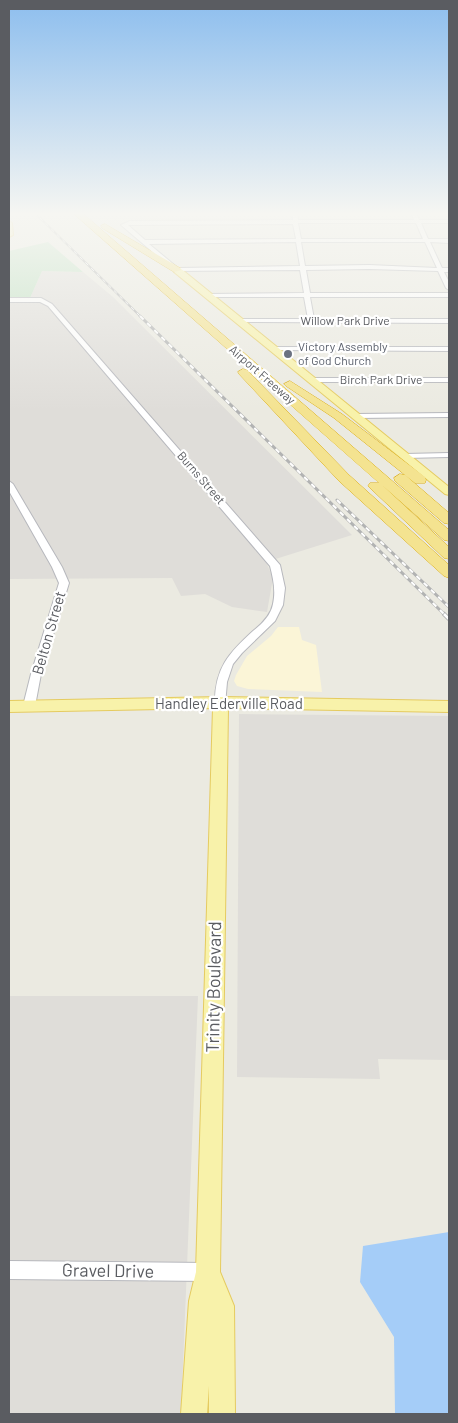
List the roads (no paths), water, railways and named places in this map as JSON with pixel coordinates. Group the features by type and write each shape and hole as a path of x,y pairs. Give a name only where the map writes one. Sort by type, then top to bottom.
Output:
{"highway":[{"name":"Airport Freeway","path":"152,278 449,537"},
{"name":"Airport Freeway","path":"165,278 449,520"},
{"path":"190,312 193,320 344,478 449,573"},
{"path":"290,384 354,428 449,504"},
{"path":"310,416 393,504 449,555"}],"main road":[{"name":"Airport Freeway","path":"187,278 449,492"},
{"name":"Handley Ederville Road","path":"9,706 220,702 449,707"},
{"name":"Trinity Boulevard","path":"194,1414 200,1309 208,1272 220,702"},
{"name":"Trinity Boulevard","path":"208,1272 222,1306 222,1414"}],"street":[{"path":"303,278 311,321"},
{"path":"208,295 449,295"},
{"name":"Burns Street","path":"9,300 41,300 50,305 276,565 282,590 276,612 264,629 237,652 229,664 222,678 220,702"},
{"name":"Willow Park Drive","path":"240,321 449,321"},
{"path":"274,349 449,349"},
{"name":"Birch Park Drive","path":"312,380 449,380"},
{"path":"356,416 449,415"},
{"path":"405,456 449,455"},
{"name":"Belton Street","path":"9,484 57,566 64,583 36,674 30,706"},
{"name":"Gravel Drive","path":"9,1270 208,1272"}],"water":[{"path":"449,1232 449,1414 395,1414 394,1337 360,1282 363,1246"}],"railway":[{"path":"102,278 141,317"},
{"path":"140,316 445,615"},
{"path":"337,500 449,607"},
{"path":"445,615 449,619"}],"place":[{"name":"Victory Assembly of God Church","path":"288,354"}]}
